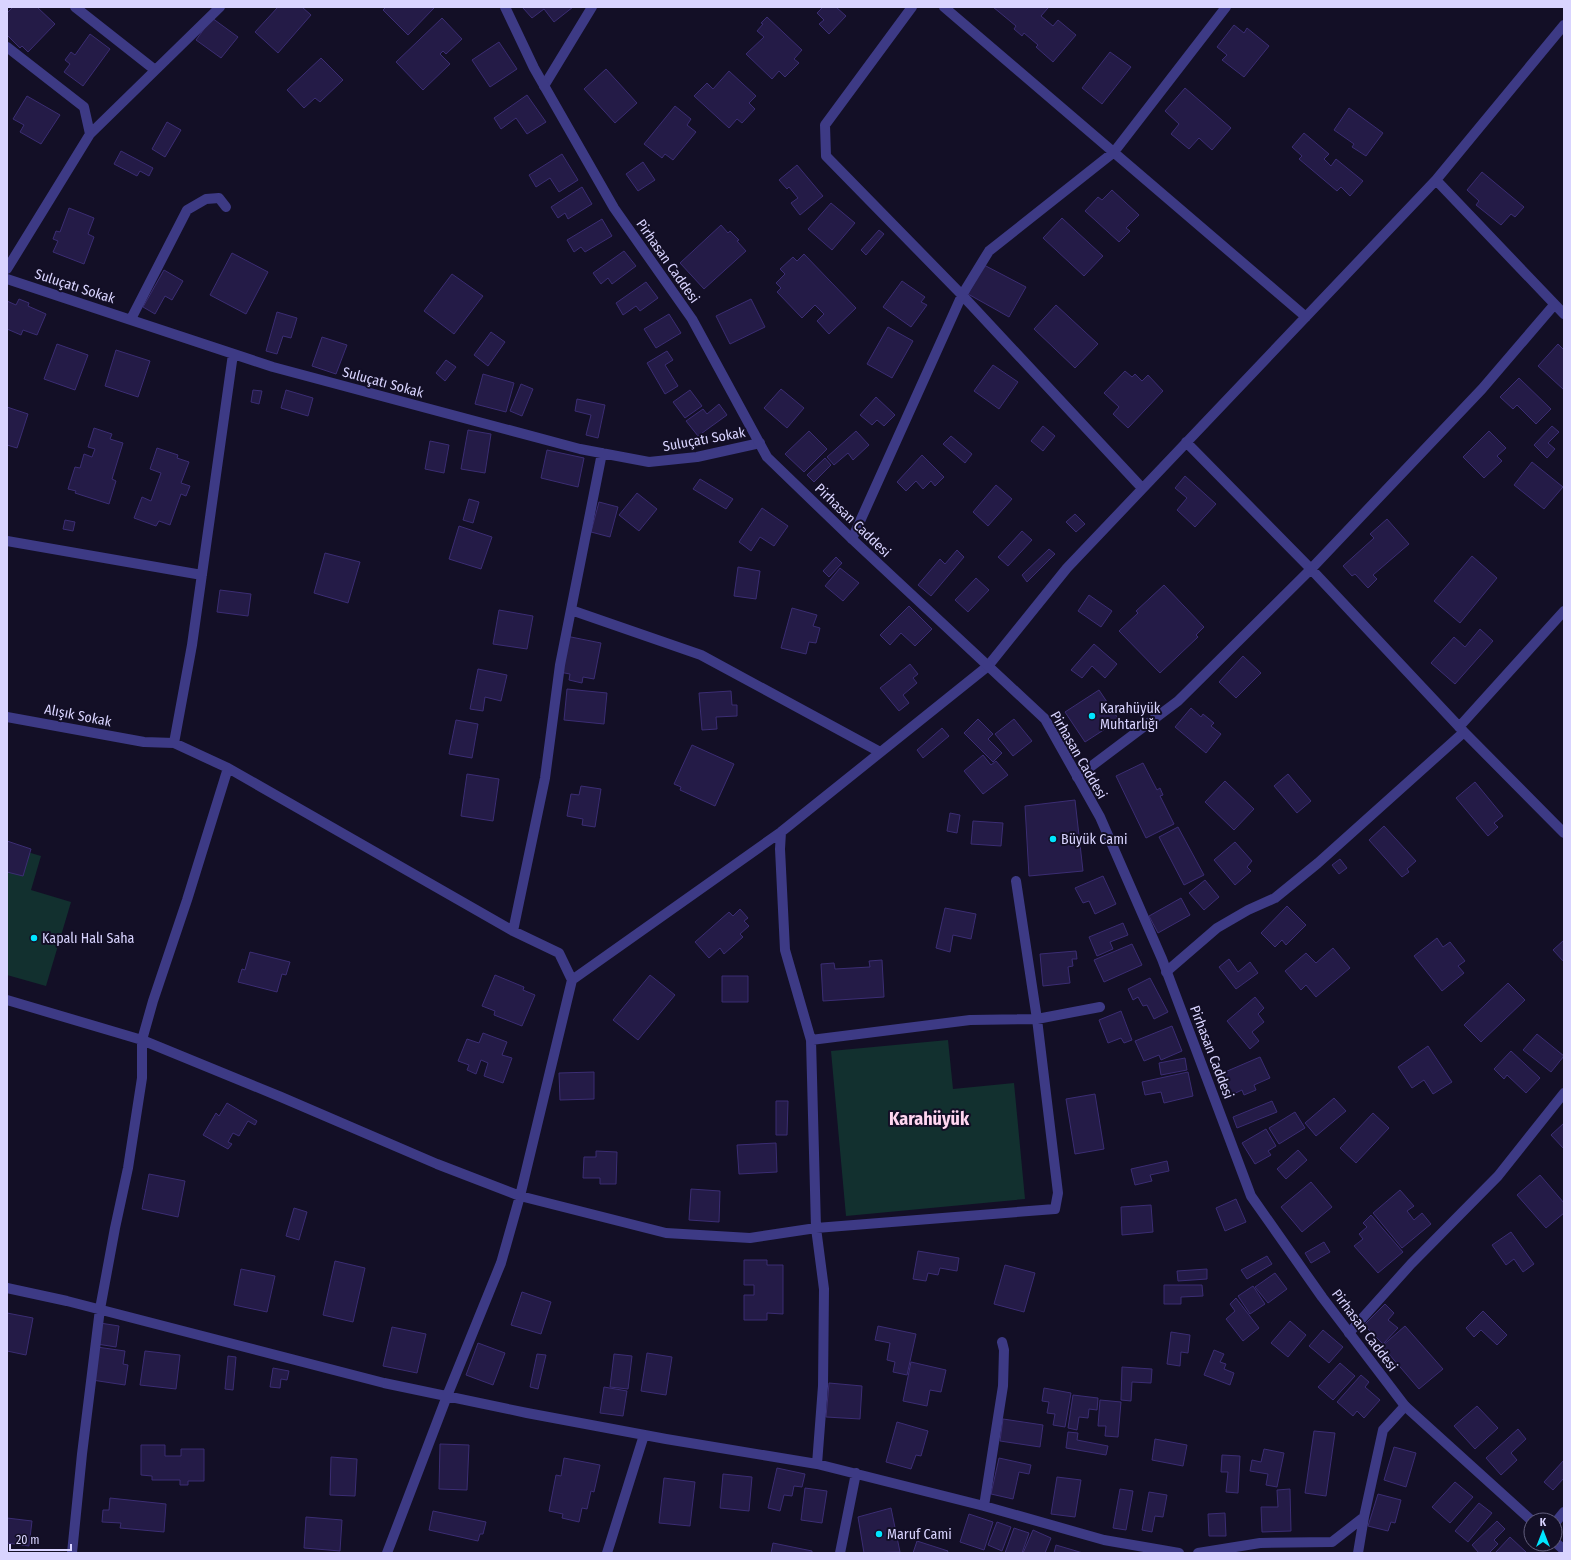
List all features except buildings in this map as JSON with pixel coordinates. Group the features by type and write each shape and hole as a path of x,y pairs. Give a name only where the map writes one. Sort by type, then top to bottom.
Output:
{"street":[{"path":"75,7 155,70"},
{"path":"7,269 90,134 220,7"},
{"name":"Pirhasan Caddesi","path":"505,7 534,68 614,208 692,319 767,457 852,539 1045,719 1100,817 1166,972 1251,1196 1349,1333 1405,1406 1523,1513"},
{"path":"544,86 592,7"},
{"path":"912,7 825,125 826,156 962,296 1142,488"},
{"path":"944,7 1306,317"},
{"path":"852,539 962,296 989,251 1114,152 1226,7"},
{"path":"572,980 781,832 988,666 1067,568 1436,180 1564,25"},
{"path":"7,47 84,107 90,134"},
{"path":"1436,180 1564,314"},
{"path":"131,319 187,210 206,199 219,198 226,207"},
{"name":"Suluçatı Sokak","path":"7,279 273,367 580,449 649,462 697,457 760,443"},
{"path":"1077,777 1178,701 1311,569 1482,389 1554,305"},
{"path":"233,354 192,645 174,743 228,768 513,932 559,953 572,980 520,1196 501,1263 447,1396 387,1553"},
{"path":"1186,442 1311,569 1462,729 1564,833"},
{"path":"513,932 545,778 560,664 602,453"},
{"path":"7,541 202,575"},
{"path":"571,610 701,655 880,752"},
{"path":"1166,972 1217,928 1248,910 1275,898 1318,863 1462,729 1564,611"},
{"name":"Alışık Sokak","path":"7,717 144,742 174,743"},
{"path":"72,1553 81,1462 100,1309 128,1168 142,1078 142,1040 153,1001 187,900 228,768"},
{"path":"781,832 780,849 786,950 811,1040 816,1228 824,1289 823,1386 817,1464"},
{"path":"7,1000 142,1040 281,1097 437,1164 520,1196 666,1234 750,1238 816,1228 1055,1209 1058,1193 1037,1019 1016,881"},
{"path":"811,1040 970,1020 1037,1019 1100,1007"},
{"path":"1349,1333 1411,1264 1498,1176 1564,1093"},
{"path":"7,1288 100,1309 384,1383 644,1435 817,1464 984,1506 1104,1540 1172,1552"},
{"path":"984,1506 1003,1386 1004,1350 1002,1342"},
{"path":"1358,1553 1364,1517 1383,1430 1405,1406"},
{"path":"607,1553 644,1435"},
{"path":"840,1553 856,1473"},
{"path":"1198,1553 1260,1543 1332,1542 1364,1517"}],"green space":[{"name":"Kapalı Halı Saha","path":"7,846 41,856 31,890 71,902 46,986 7,975"},
{"path":"948,1040 953,1089 1014,1083 1025,1199 846,1216 831,1051"}],"place":[{"name":"Karahüyük Muhtarlığı","path":"1092,716"},
{"name":"Büyük Cami","path":"1053,839"},
{"name":"Kapalı Halı Saha","path":"34,938"},
{"name":"Maruf Cami","path":"879,1534"}],"district":[{"name":"Karahüyük","path":"929,1119"}]}
